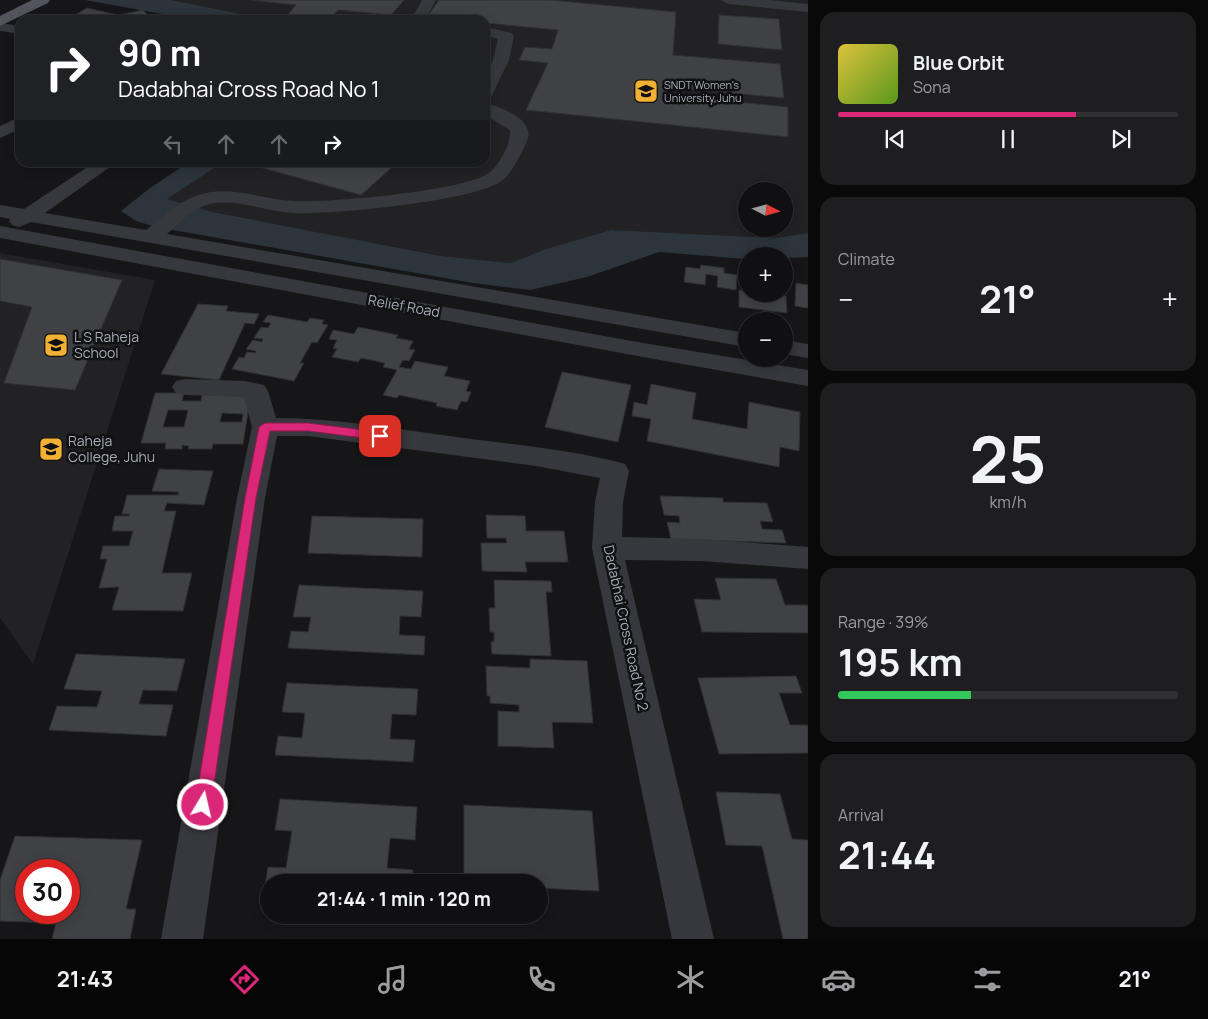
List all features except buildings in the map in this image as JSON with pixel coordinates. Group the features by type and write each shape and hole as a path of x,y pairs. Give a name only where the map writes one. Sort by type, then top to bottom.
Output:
{"main road":[{"path":"0,7 15,0"},
{"path":"0,22 43,0"}],"street":[{"path":"421,15 430,0"},
{"path":"728,0 808,8"},
{"path":"0,26 15,29"},
{"path":"490,32 506,36 502,60 490,83"},
{"path":"150,237 198,201 209,198 227,197 292,206 318,207 413,196 476,185 494,177 517,144 520,135 519,128 511,121 490,110"},
{"path":"0,133 15,125"},
{"path":"0,232 100,167"},
{"name":"Relief Road","path":"0,211 738,339"},
{"name":"Relief Road","path":"0,232 643,350 808,378"},
{"path":"793,348 808,351"},
{"path":"182,939 250,498 265,427 255,392 236,388 185,387"},
{"name":"Dadabhai Cross Road No 2","path":"265,427 308,427 536,457 615,471 610,502 607,548 693,939"},
{"path":"607,548 701,550 808,558"}],"shaded area":[{"path":"85,0 171,0 246,15 168,15"},
{"name":"SNDT Women's University,Juhu","path":"171,0 808,0 808,233 793,235 793,182 738,182 738,236 611,230 546,249 511,263 441,256 213,212 166,199 216,167 490,167 490,15 246,15"},
{"path":"182,167 216,167 167,199 213,212 441,256 511,263 546,249 611,230 738,236 738,238 792,238 793,235 808,233 808,257 793,258 793,247 738,247 738,258 659,252 587,277 530,290 473,283 156,227 136,221 121,211 150,188"},
{"name":"Raheja College, Juhu","path":"0,253 155,280 33,664 0,618"}],"place":[{"name":"SNDT Women's University,Juhu","path":"646,91"},
{"name":"L S Raheja School","path":"56,345"},
{"name":"Raheja College, Juhu","path":"51,449"}],"route":[{"path":"203,805 250,498 265,427 308,427 380,436"}]}
